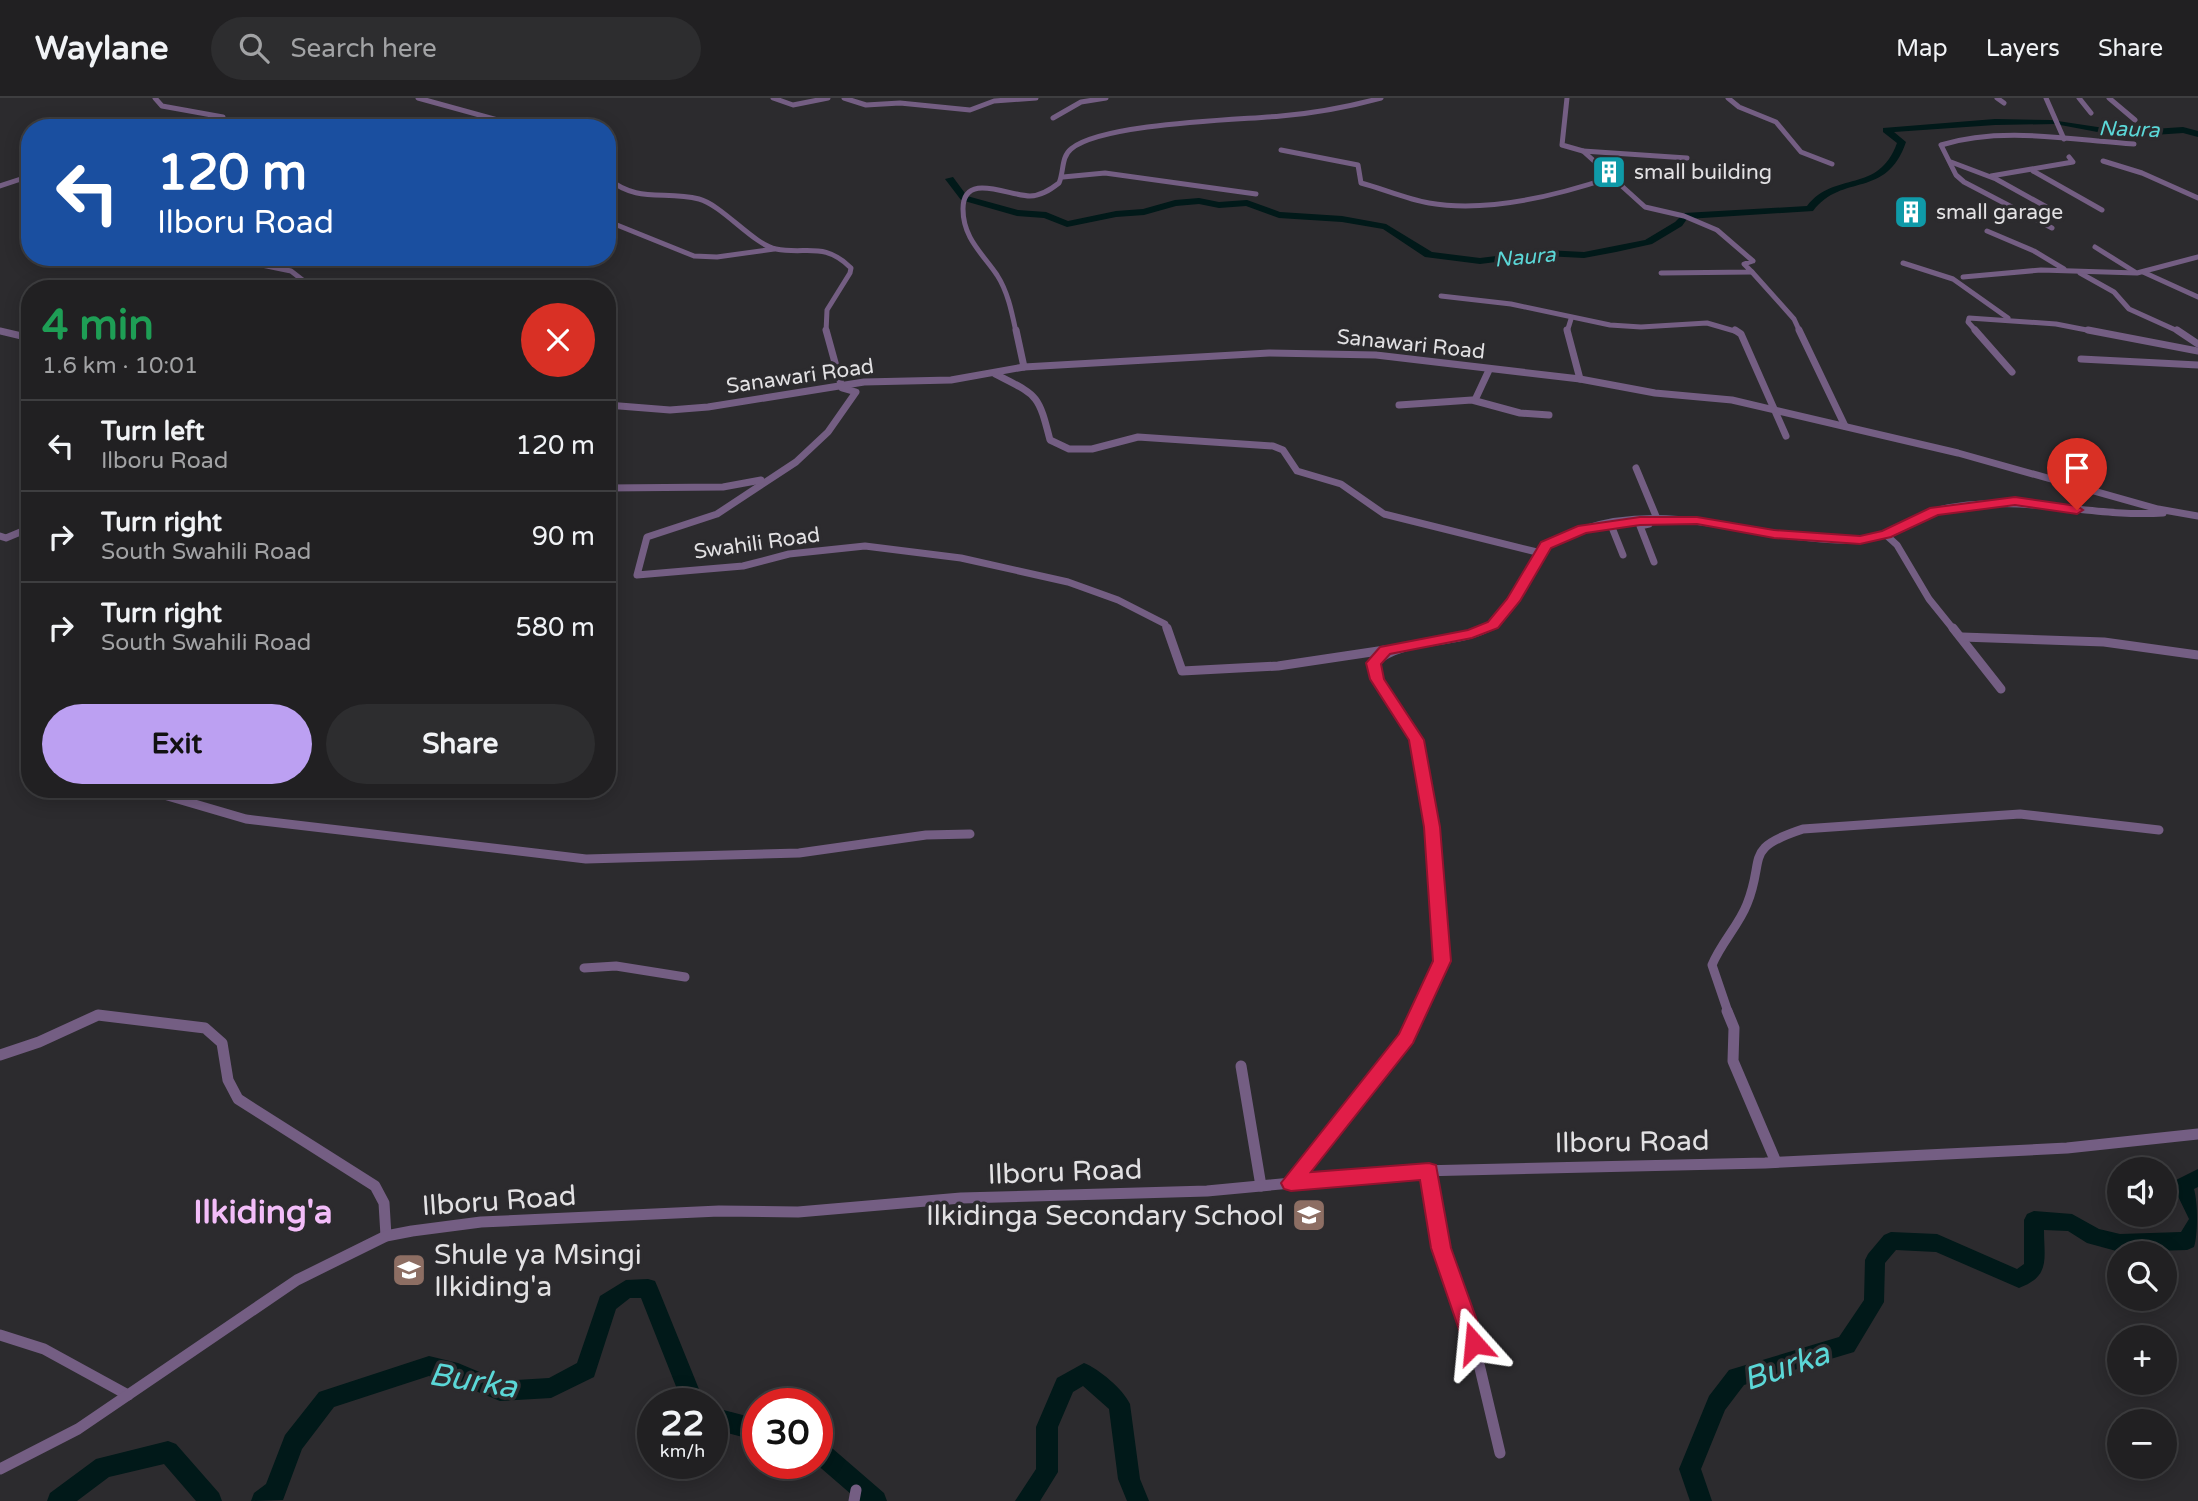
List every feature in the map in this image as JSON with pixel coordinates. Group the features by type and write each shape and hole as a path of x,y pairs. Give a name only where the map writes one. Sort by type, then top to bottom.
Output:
{"street":[{"path":"155,98 162,106 223,117 221,119"},
{"path":"418,98 492,119"},
{"path":"772,98 779,103 801,104 828,98"},
{"path":"844,98 866,105 900,103 970,110 994,101 1037,98"},
{"path":"1053,118 1081,102 1106,98"},
{"path":"1063,177 1066,155 1072,148 1122,132 1200,121 1320,111 1381,98"},
{"path":"1567,98 1561,144 1583,151 1686,158"},
{"path":"1728,98 1739,107 1776,122 1801,152 1832,164"},
{"path":"1997,98 2004,103"},
{"path":"2046,98 2064,139"},
{"path":"2079,98 2091,113"},
{"path":"2109,98 2135,120"},
{"path":"478,119 481,116"},
{"path":"2052,228 1964,182 1956,175 1941,148 1942,143 1992,135 2134,144"},
{"path":"1281,150 1358,164 1361,183 1429,203 1453,206 1527,199 1612,177"},
{"path":"1583,151 1645,207 1684,216 1717,230 1752,259 1744,264 1794,319 1845,426"},
{"path":"1989,176 2033,171 2074,161 2069,157"},
{"path":"2103,161 2142,173 2198,198"},
{"path":"1951,162 1989,176 2061,215"},
{"path":"2033,171 2102,209"},
{"path":"1024,367 1010,304 998,276 981,256 963,226 963,200 970,191 983,187 1025,196 1040,195 1063,177 1105,173 1256,194"},
{"path":"0,186 21,179"},
{"path":"616,185 622,190 641,195 701,199 774,249"},
{"path":"2187,193 2198,192"},
{"path":"616,226 694,256 717,257 774,249"},
{"path":"1987,231 2034,251 2065,270"},
{"path":"2095,247 2140,273 2198,297"},
{"name":"Swahili Road","path":"774,249 801,248 829,253 842,258 851,268 848,280 828,304 826,332 842,388 856,392 828,432 796,461 718,514 647,537 637,575 743,566 789,554 865,546 961,558 1068,582 1118,600 1165,624 1182,671 1278,666 1385,650"},
{"path":"1964,277 2065,270 2140,273 2198,257"},
{"path":"1903,263 1953,279 2010,319"},
{"path":"266,266 291,271 303,280"},
{"path":"2076,270 2114,292 2116,299 2136,314 2167,324 2198,344"},
{"path":"1661,272 1752,272"},
{"path":"1441,296 1517,305 1571,319 1630,327 1686,324 1735,329 1741,334 1786,436"},
{"path":"2012,372 1967,319 1977,316 2010,319 2198,351"},
{"path":"1571,319 1567,331 1580,379"},
{"path":"0,331 21,336"},
{"name":"Sanawari Road","path":"616,406 670,410 708,407 842,388 864,382 951,380 1024,367 1304,353 1376,355 1580,379 1655,394 1732,400 2074,483 2171,512 2198,516"},
{"path":"2081,359 2198,365"},
{"path":"1475,400 1489,370"},
{"path":"993,373 1037,397 1048,436 1062,447 1084,450 1138,437 1273,446 1283,450 1300,472 1341,484 1384,514 1541,554"},
{"path":"1399,405 1475,400 1520,413 1549,415"},
{"path":"1636,468 1657,521"},
{"path":"616,488 723,487 769,478"},
{"path":"1291,1183 1406,1038 1442,961 1432,827 1416,740 1377,679 1373,663 1385,650 1472,634 1493,625 1513,601 1546,545 1583,529 1657,521 1697,520 1820,539 1860,540 1886,534 1935,511 2003,502 2025,501 2109,514 2171,512"},
{"path":"1654,562 1640,526 1657,521"},
{"path":"1611,525 1623,555"},
{"path":"0,536 6,538 21,532"},
{"path":"1886,534 1897,545 1929,599 1962,637 1974,659 2001,689"},
{"path":"1962,637 2104,642 2198,655"},
{"path":"174,798 246,819 597,859 785,854 926,835 970,834"},
{"path":"1776,1162 1733,1060 1734,1028 1713,971 1714,957 1747,904 1755,864 1766,845 1782,834 1803,829 2011,814 2042,815 2158,830"},
{"path":"584,968 616,966 685,977"},
{"path":"0,1055 39,1042 98,1015 205,1028 214,1033 225,1046 228,1085 237,1099 375,1186 384,1203 386,1236"},
{"path":"1241,1066 1261,1186"},
{"name":"Ilboru Road","path":"0,1469 78,1429 297,1280 386,1236 481,1222 719,1211 798,1212 961,1198 1207,1191 1429,1171 1776,1162 2067,1148 2198,1134"},
{"path":"1429,1171 1441,1248 1474,1343 1500,1453"},
{"path":"0,1335 44,1349 128,1395"}],"waterway":[{"name":"Naura","path":"950,179 964,198 1017,213 1046,215 1067,224 1116,214 1144,212 1175,203 1247,203 1279,215 1342,219 1386,227 1429,255 1480,261 1545,253 1584,255 1648,242 1679,224 1684,216 1810,209 1818,198 1886,171 1896,159 1902,142 1886,130 1995,122 2051,123"},
{"name":"Naura","path":"2059,124 2124,134 2183,130 2198,134"},
{"name":"Burka","path":"2198,1177 2183,1186 2198,1217"},
{"name":"Burka","path":"1701,1501 1690,1469 1717,1403 1737,1377 1846,1345 1874,1302 1875,1260 1891,1241 1937,1243 2019,1279 2034,1269 2034,1220 2072,1223 2094,1237 2120,1243 2187,1241 2198,1221"},
{"name":"Burka","path":"262,1501 275,1492 293,1443 327,1399 429,1366 458,1373 500,1391 551,1388 586,1370 607,1303 626,1289 648,1288 688,1388"},
{"name":"Burka","path":"1026,1501 1047,1472 1047,1427 1065,1385 1084,1373 1119,1404 1129,1479 1138,1501"},
{"name":"Burka","path":"728,1422 742,1426"},
{"name":"Burka","path":"58,1501 104,1467 168,1452 211,1501"},
{"name":"Burka","path":"833,1464 876,1501"}],"place":[{"name":"small building","path":"1609,172"},
{"name":"small garage","path":"1911,212"},
{"name":"Ilkidinga Secondary School","path":"1309,1215"},
{"name":"Shule ya Msingi Ilkiding'a","path":"409,1270"}],"district":[{"name":"Ilkiding'a","path":"263,1211"}],"route":[{"path":"1474,1343 1441,1248 1429,1171 1291,1183 1406,1038 1442,961 1432,827 1416,740 1377,679 1373,663 1385,650 1472,634 1493,625 1513,601 1546,545 1583,529 1640,521 1697,520 1774,534 1860,540 1876,538 1935,511 2015,501 2077,510"}]}
